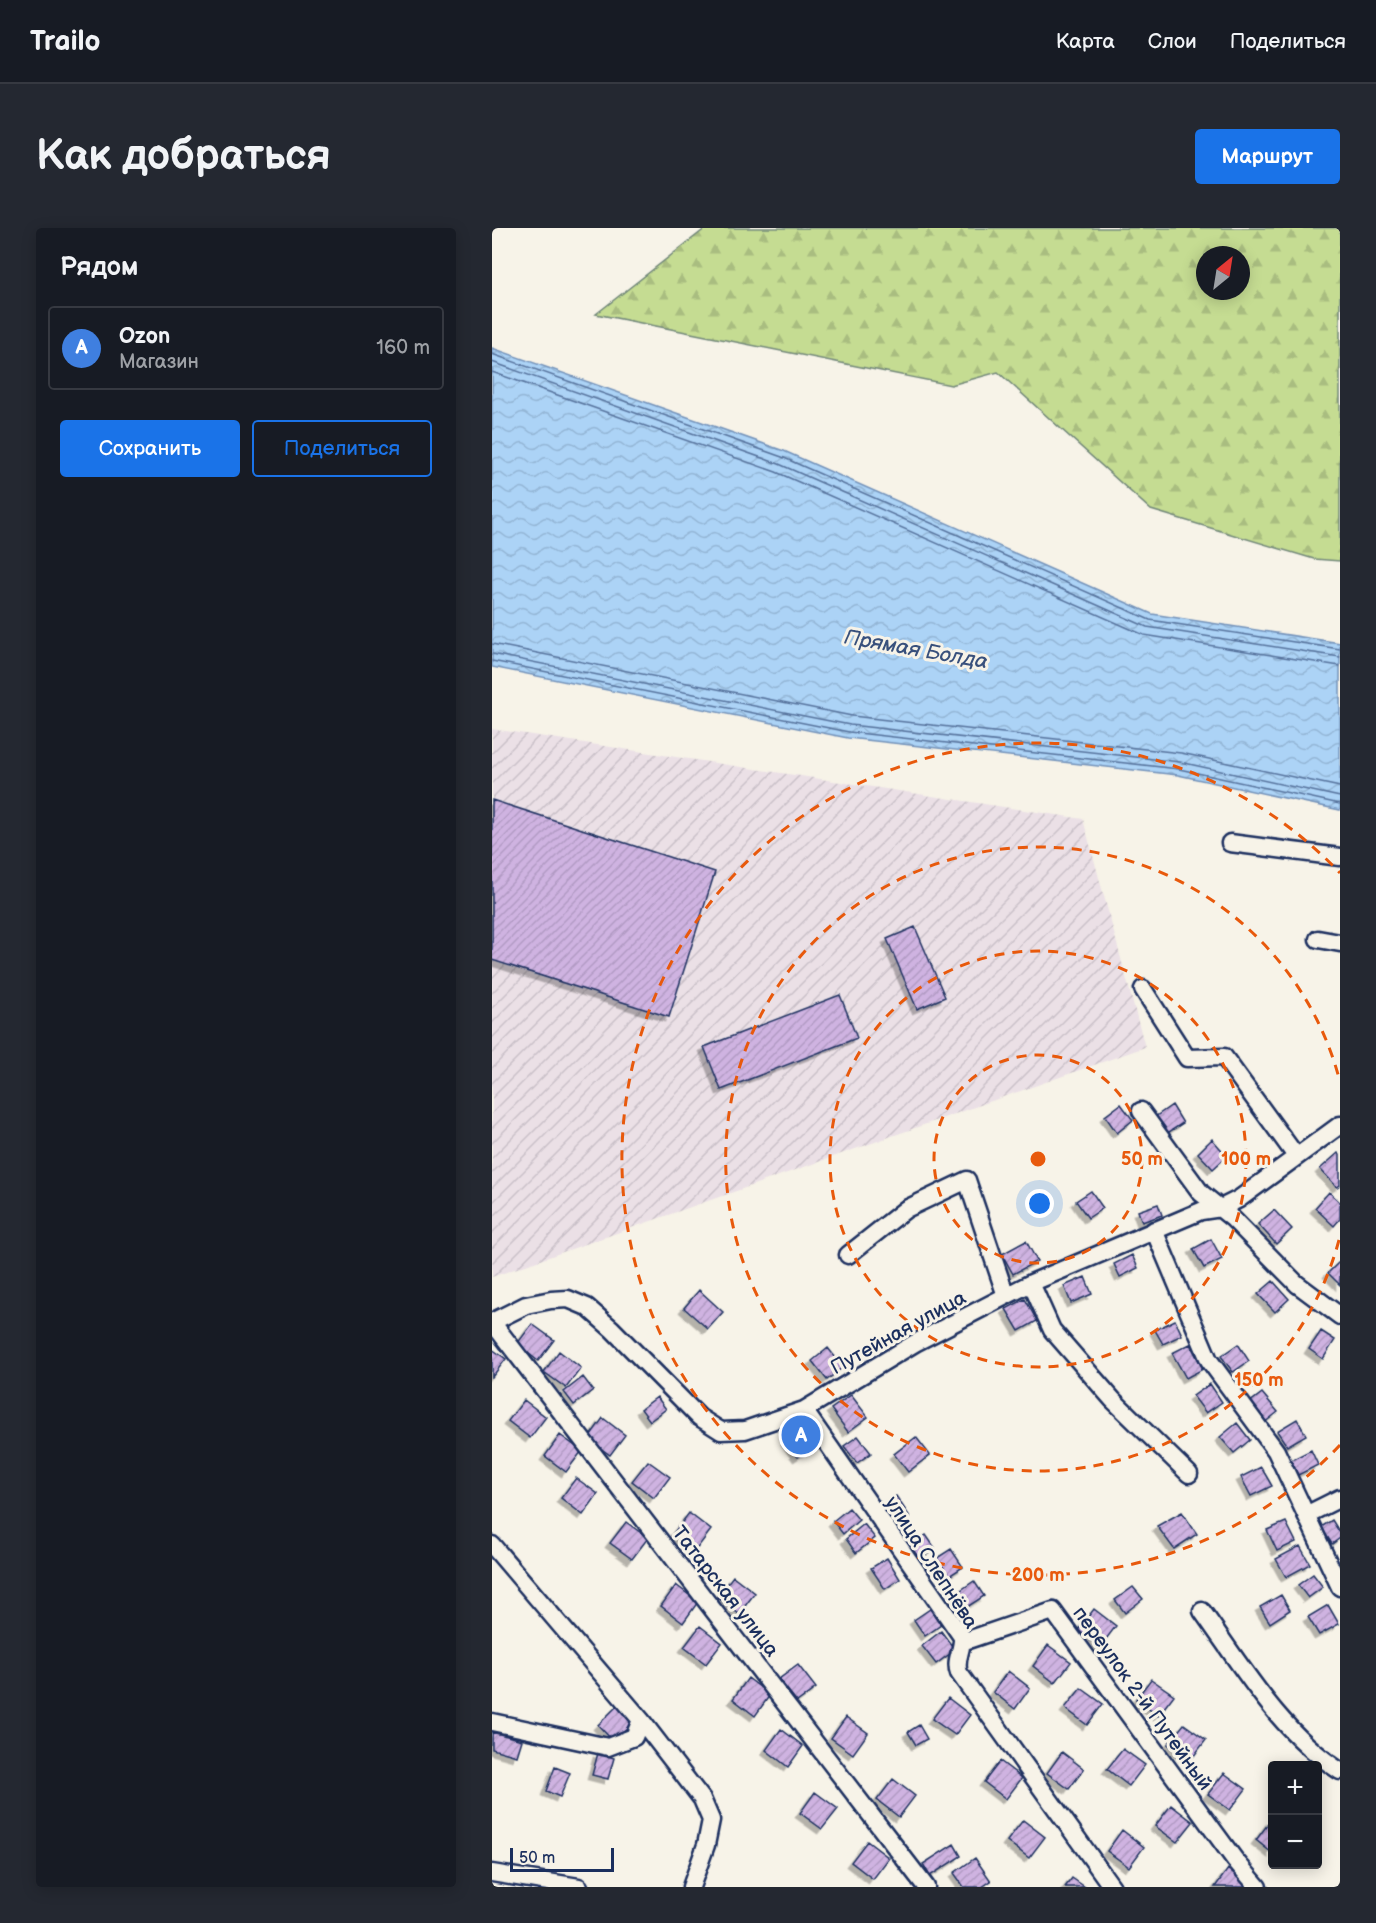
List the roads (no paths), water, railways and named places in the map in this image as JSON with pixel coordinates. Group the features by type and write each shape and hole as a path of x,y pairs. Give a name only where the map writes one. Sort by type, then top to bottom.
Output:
{"street":[{"path":"1230,843 1340,857"},
{"path":"1318,939 1340,943"},
{"path":"1143,989 1187,1058 1224,1057 1296,1156"},
{"path":"1141,1111 1201,1193 1221,1208 1297,1284 1340,1316"},
{"name":"Путейная улица","path":"492,1322 526,1305 551,1300 568,1299 587,1306 699,1417 721,1431 745,1430 804,1410 915,1343 1031,1283 1201,1211 1221,1208 1239,1199 1340,1125"},
{"path":"848,1255 906,1209 968,1180 1006,1296"},
{"path":"1154,1230 1209,1360 1275,1451 1340,1587"},
{"path":"1031,1283 1052,1330 1113,1400 1189,1474"},
{"name":"Татарская улица","path":"492,1322 926,1887"},
{"name":"улица Слепнёва","path":"804,1410 962,1637 962,1647 956,1665 959,1673 1112,1887"},
{"path":"1306,1515 1340,1498"},
{"path":"492,1545 641,1720 702,1799 711,1820 706,1845 691,1887"},
{"name":"переулок 2-й Путейный","path":"962,1642 1053,1611 1235,1860 1258,1887"},
{"path":"1202,1611 1261,1694 1289,1728 1322,1759 1340,1771"},
{"path":"492,1722 608,1747 634,1737 641,1720"},
{"path":"492,1873 579,1887"}],"water":[{"name":"Прямая Болда","path":"492,348 784,451 1152,614 1340,643 1340,810 1178,775 848,738 492,667"}],"place":[{"name":"Ozon","path":"801,1435"}]}
